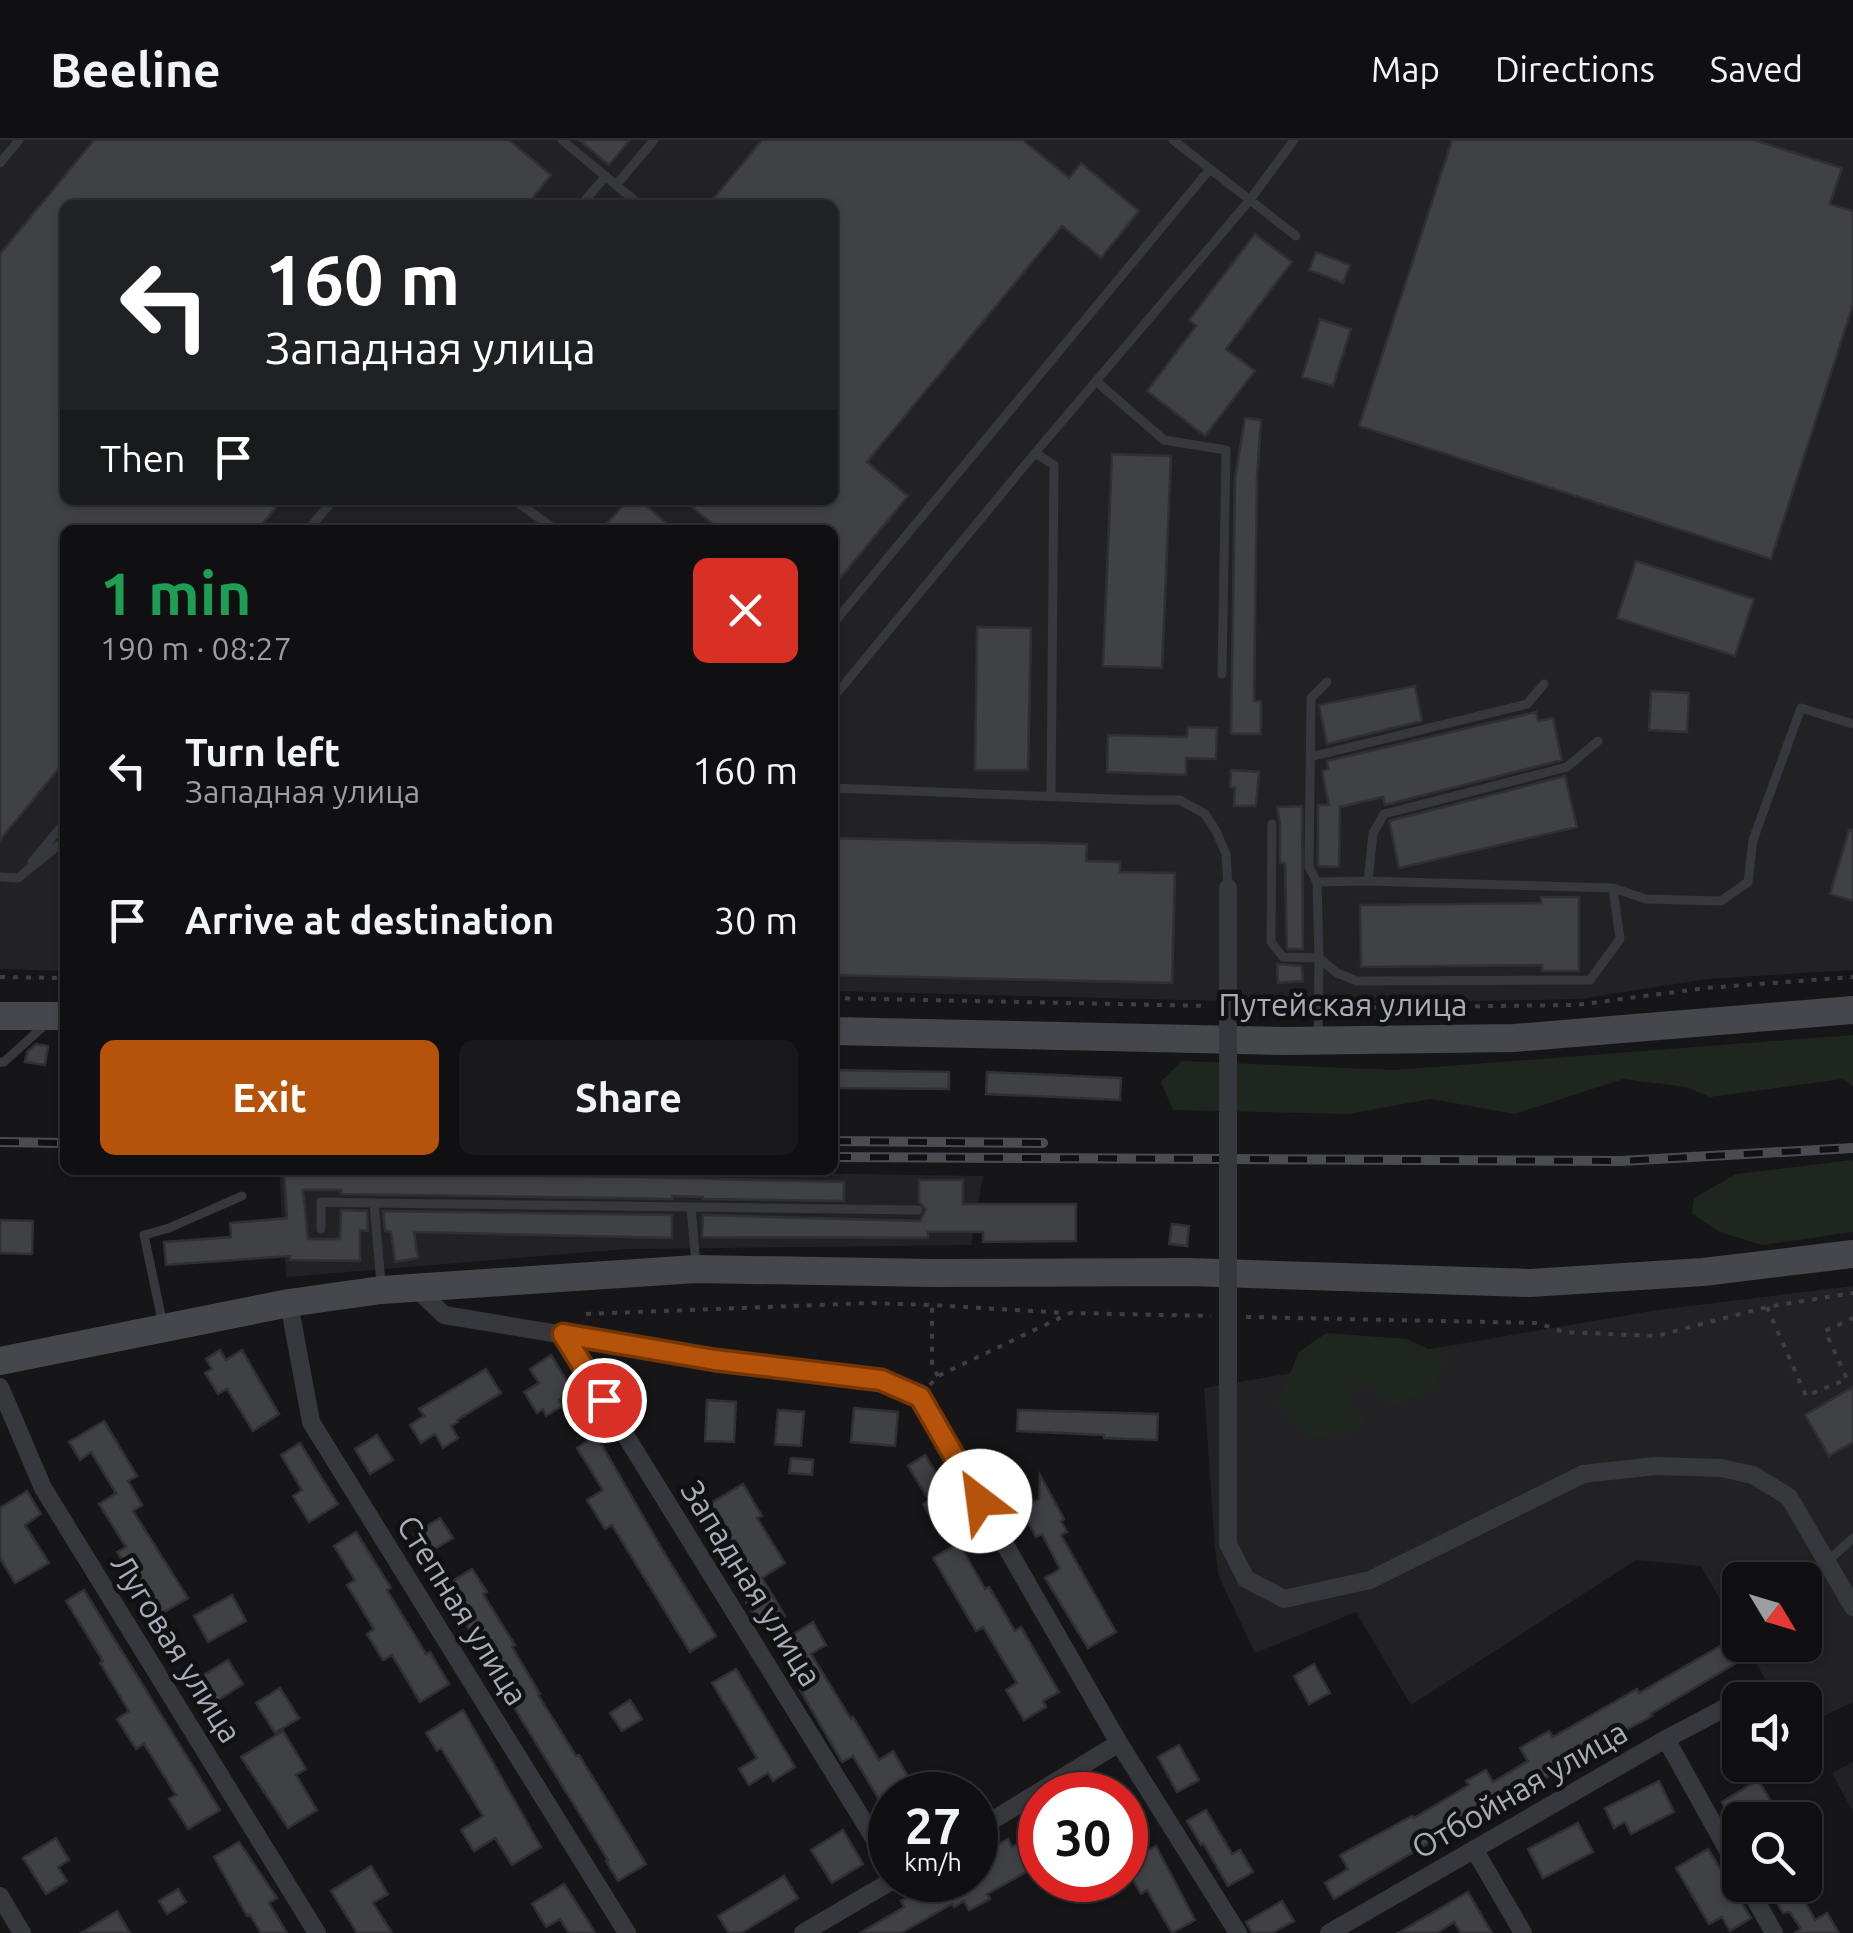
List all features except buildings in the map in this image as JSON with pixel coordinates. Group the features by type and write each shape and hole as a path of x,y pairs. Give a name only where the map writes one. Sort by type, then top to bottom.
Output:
{"main road":[{"name":"Путейская улица","path":"838,1031 1318,1041 1514,1038 1853,1010"},
{"path":"0,1016 59,1017"},
{"path":"0,1361 289,1303 381,1290 696,1268 932,1273 1188,1272 1530,1283 1702,1272 1853,1254"}],"street":[{"path":"1228,888 1228,1544 1246,1579 1284,1599 1370,1580 1583,1474 1656,1466 1721,1468 1752,1474 1789,1496 1853,1607"},
{"path":"416,1288 444,1316 715,1360 881,1380 920,1397 1119,1743 1238,1933"},
{"name":"Степная улица","path":"289,1303 311,1422 627,1933"},
{"name":"Западная улица","path":"563,1334 868,1828"},
{"name":"Луговая улица","path":"0,1387 43,1488 317,1933"},
{"name":"Отбойная улица","path":"1329,1933 1722,1710"},
{"path":"1666,1739 1722,1840"},
{"path":"998,1816 1119,1743"},
{"path":"1474,1849 1522,1933"},
{"path":"803,1933 868,1895"},
{"path":"0,1896 22,1933"},
{"path":"1757,1902 1774,1933"}],"lane":[{"path":"0,163 19,140"},
{"path":"562,140 634,200"},
{"path":"616,186 654,140"},
{"path":"1173,140 1296,236"},
{"path":"838,692 1249,201 1294,140"},
{"path":"838,618 1210,170"},
{"path":"586,200 606,176"},
{"path":"1096,380 1164,440 1226,450 1222,674"},
{"path":"1035,453 1054,465 1051,796"},
{"path":"312,525 329,505"},
{"path":"521,505 549,525"},
{"path":"1318,1041 1317,882 1309,867 1311,698 1327,682"},
{"path":"1310,757 1527,704 1544,684"},
{"path":"1317,882 1613,888 1646,899 1721,902 1748,882 1753,840 1800,708 1853,724"},
{"path":"1368,881 1373,833 1384,814 1567,767 1598,740"},
{"path":"838,787 1180,800 1205,814 1216,831 1226,854 1228,888"},
{"path":"1272,824 1271,942 1283,957 1319,958 1337,973 1358,981 1590,980 1620,939 1613,888"},
{"path":"18,878 60,828"},
{"path":"0,878 18,878 60,844"},
{"path":"0,1062 59,1017"},
{"path":"0,1047 16,1050"},
{"path":"164,1328 144,1235 242,1196"},
{"path":"320,1229 321,1202 918,1210"},
{"path":"374,1203 381,1290"},
{"path":"691,1207 696,1268"},
{"path":"1826,1563 1853,1538"}],"path":[{"path":"0,977 60,978"},
{"path":"1241,1007 1576,1005 1706,988 1853,977"},
{"path":"838,998 1221,1006"},
{"path":"1246,1317 1538,1323 1564,1332 1656,1336 1767,1307 1853,1293"},
{"path":"586,1314 868,1303 1226,1316"},
{"path":"932,1305 932,1367 938,1376"},
{"path":"1767,1307 1806,1396 1847,1380 1825,1331 1853,1318"},
{"path":"920,1397 938,1376 1070,1313"}],"shaded area":[{"path":"0,140 1853,140 1853,970 1707,979 1580,999 1337,1004 838,991 838,525 60,525 60,971 0,969"},
{"path":"1853,1035 1853,1086 1842,1079 1710,1097 1686,1087 1623,1079 1515,1114 1431,1099 1348,1114 1173,1110 1161,1082 1182,1061 1395,1070"},
{"path":"1853,1160 1853,1232 1762,1245 1720,1232 1692,1214 1694,1198 1736,1174"},
{"path":"279,1175 983,1176 971,1245 628,1249 286,1277"},
{"path":"1853,1286 1853,1702 1822,1717 1822,1682 1767,1682 1756,1662 1822,1662 1822,1562 1722,1562 1722,1603 1701,1566 1636,1560 1411,1705 1356,1612 1255,1653 1219,1577 1204,1388 1657,1310"},
{"path":"1326,1333 1407,1339 1445,1357 1435,1389 1392,1406 1366,1385 1346,1396 1365,1421 1359,1432 1312,1438 1276,1406 1299,1352"},
{"path":"1853,1762 1853,1812 1832,1773"}],"railway":[{"path":"838,1141 1043,1143"},
{"path":"0,1142 60,1143"},
{"path":"838,1157 1621,1161 1853,1148"}],"route":[{"path":"604,1400 563,1334 715,1360 881,1380 920,1397 980,1501"}]}
